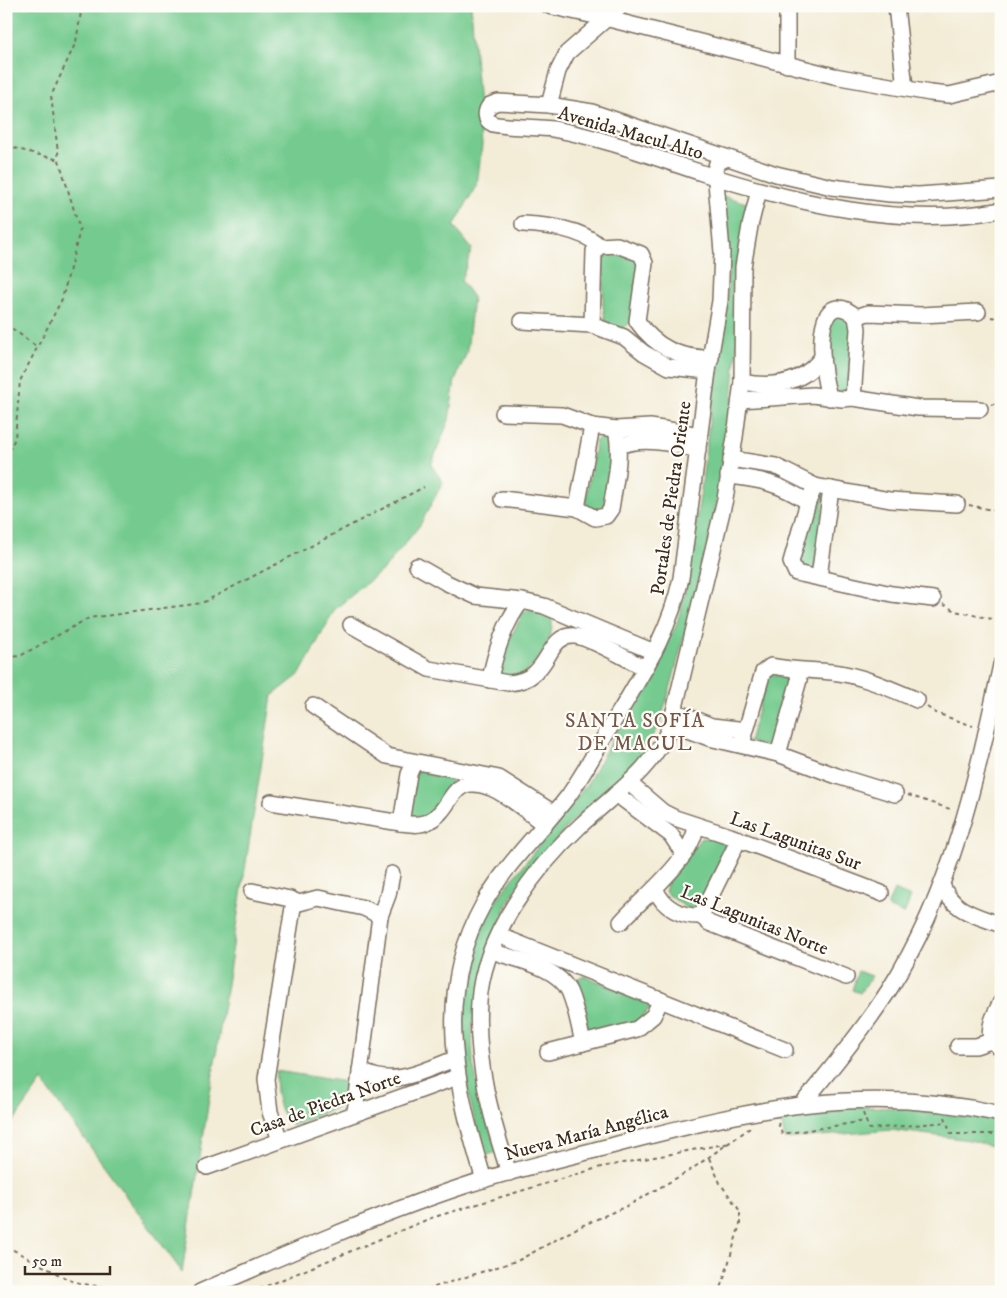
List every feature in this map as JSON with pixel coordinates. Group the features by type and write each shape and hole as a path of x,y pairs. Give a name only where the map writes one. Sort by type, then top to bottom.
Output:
{"street":[{"path":"549,6 609,19 834,76 949,95 1001,83"},
{"path":"549,105 558,71 567,54 609,19 621,6"},
{"path":"787,6 787,64"},
{"path":"896,6 905,88"},
{"name":"Avenida Macul Alto","path":"1001,189 890,194 832,187 776,174 668,138 618,119 549,105 498,102 490,104 486,116 493,124 532,126 572,132 759,190 826,206 878,213 929,216 981,214 1001,210"},
{"path":"657,158 656,145 668,138"},
{"path":"716,177 717,163 727,158"},
{"name":"Portales de Piedra Oriente","path":"484,1180 465,1117 455,1060 455,994 463,956 472,930 491,890 570,793 645,668 670,621 677,596 722,276 716,177"},
{"path":"826,206 835,198 832,187"},
{"path":"509,1173 487,1102 480,1047 479,1000 498,936 527,885 574,831 629,783 653,759 672,717 731,459 742,382 743,274 750,226 759,190"},
{"path":"522,224 567,229 593,240 600,246"},
{"path":"592,326 592,261 594,251 600,246 617,245 629,249 641,254 645,263 637,321 624,337"},
{"path":"830,398 825,381 822,357 824,324 827,314 840,308 849,311 856,317 858,329 853,398"},
{"path":"856,317 868,313 921,315 978,312"},
{"path":"522,320 592,326 624,337 644,353 668,367 710,365"},
{"path":"637,321 649,337 665,348 710,365"},
{"path":"742,382 759,385 791,382 807,374 822,357"},
{"path":"740,400 798,395 853,398 918,408 980,409"},
{"path":"503,413 562,415 592,426 616,429 650,427 700,435"},
{"path":"577,508 592,426"},
{"path":"502,499 577,508 595,518 601,518 609,513 620,446 616,429"},
{"path":"620,446 630,442 644,442 698,450"},
{"path":"731,459 775,466 815,486 890,500 957,504"},
{"path":"728,476 752,478 779,486 808,502"},
{"path":"815,486 808,502 791,562 792,568 801,576 819,577 892,594 933,599"},
{"path":"819,577 831,489"},
{"path":"417,566 475,596 522,601 558,612 654,652"},
{"path":"490,680 494,660 514,610 522,601"},
{"path":"351,625 429,669 508,683 526,680 539,670 557,640 561,625 558,612"},
{"path":"557,640 568,636 582,638 645,668"},
{"path":"802,1104 848,1048 883,999 912,950 931,912 971,800 1001,665"},
{"path":"744,737 763,672 771,666 796,671 834,672 861,679 917,700"},
{"path":"778,754 799,680 796,671"},
{"path":"313,706 387,756 414,763 447,767 499,778 550,819"},
{"path":"672,717 709,738 744,737 778,754 837,776 895,794"},
{"path":"401,823 408,774 414,763"},
{"path":"447,767 455,776 456,789"},
{"name":"Las Lagunitas Sur","path":"629,783 663,812 696,826 739,839 882,893"},
{"path":"272,802 401,823 422,824 429,822 440,811 456,789 463,785 472,784 492,789 550,819"},
{"path":"616,794 671,835 684,855"},
{"path":"621,922 640,900 656,890 684,855 693,842 696,826"},
{"path":"701,916 739,839"},
{"path":"355,1112 380,916 388,896 392,874"},
{"path":"942,885 949,898 958,908 1001,925"},
{"name":"Las Lagunitas Norte","path":"656,890 659,897 678,913 701,916 709,923 846,977"},
{"path":"252,891 298,903 318,898 364,908 380,916"},
{"path":"280,1140 270,1112 266,1079 294,901"},
{"path":"931,912 958,908"},
{"path":"498,936 786,1050"},
{"path":"492,951 551,973 566,986 583,1044"},
{"path":"566,986 573,978 586,970"},
{"path":"548,1052 583,1044 644,1025 653,1016 661,1000"},
{"path":"958,1046 996,1044 990,1026 1001,1002"},
{"name":"Casa de Piedra Norte","path":"360,1070 374,1078 388,1080 403,1078 455,1060"},
{"name":"Casa de Piedra Norte","path":"207,1167 355,1112 457,1077"},
{"name":"Nueva María Angélica","path":"200,1292 340,1232 484,1180 703,1122 802,1104 842,1100 897,1099 946,1104 1001,1114"}],"path":[{"path":"6,458 15,438 20,381 62,299 80,230 59,160 51,96 76,42 82,6"},
{"path":"6,146 59,160"},
{"path":"6,324 37,347"},
{"path":"6,657 20,656 89,618 202,603 424,487"},
{"path":"957,504 1001,512"},
{"path":"933,599 955,611 1001,620"},
{"path":"917,700 936,713 978,728"},
{"path":"895,794 914,796 948,809"},
{"path":"863,1113 869,1129 947,1122"},
{"path":"945,1117 952,1134 1001,1134"},
{"path":"778,1123 782,1134 866,1122"},
{"path":"419,1292 519,1260 579,1227 629,1205 708,1158 750,1128"},
{"path":"252,1292 431,1218 601,1167 730,1143"},
{"path":"708,1158 720,1183 740,1211 740,1224 720,1292"},
{"path":"6,1246 76,1282 137,1292"}],"green space":[{"path":"6,6 471,6 482,145 477,184 454,226 472,249 461,281 473,297 467,352 455,380 449,420 431,465 443,482 420,525 385,568 335,609 300,674 272,696 182,1272 42,1081 6,1132"},
{"path":"723,196 750,204 730,423 719,492 707,549 659,725 642,754 617,782 570,823 516,889 505,907 472,1025 473,1064 484,1113 497,1152 484,1156 469,1097 463,1062 463,1003 469,965 480,931 496,900 587,784 676,626 684,597 701,490 714,382 726,321 729,262"},
{"path":"612,252 635,260 640,266 631,322 622,328 606,325 603,306 603,256"},
{"path":"838,313 852,319 848,388 842,393 831,390 828,325"},
{"path":"604,436 612,450 606,504 599,510 589,509 585,501 596,440"},
{"path":"818,493 825,494 815,568 806,570 798,564"},
{"path":"529,610 551,618 551,632 544,650 532,666 520,675 508,676 500,674 500,663 505,648 523,611"},
{"path":"768,673 791,679 772,748 749,742"},
{"path":"420,769 451,776 451,785 429,816 407,818 412,779"},
{"path":"701,838 715,839 725,845 725,851 698,909 686,908 665,892 668,881"},
{"path":"894,890 911,897 904,914 887,907"},
{"path":"858,971 872,976 860,993 852,990"},
{"path":"585,976 649,1003 649,1009 639,1021 589,1033 573,984 578,978"},
{"path":"276,1071 346,1082 340,1106 292,1126 280,1107 276,1086"},
{"path":"846,1106 942,1110 1001,1121 1001,1149 970,1140 891,1130 785,1139 780,1116"}],"district":[{"name":"SANTA SOFÍA DE MACUL","path":"635,732"}]}
